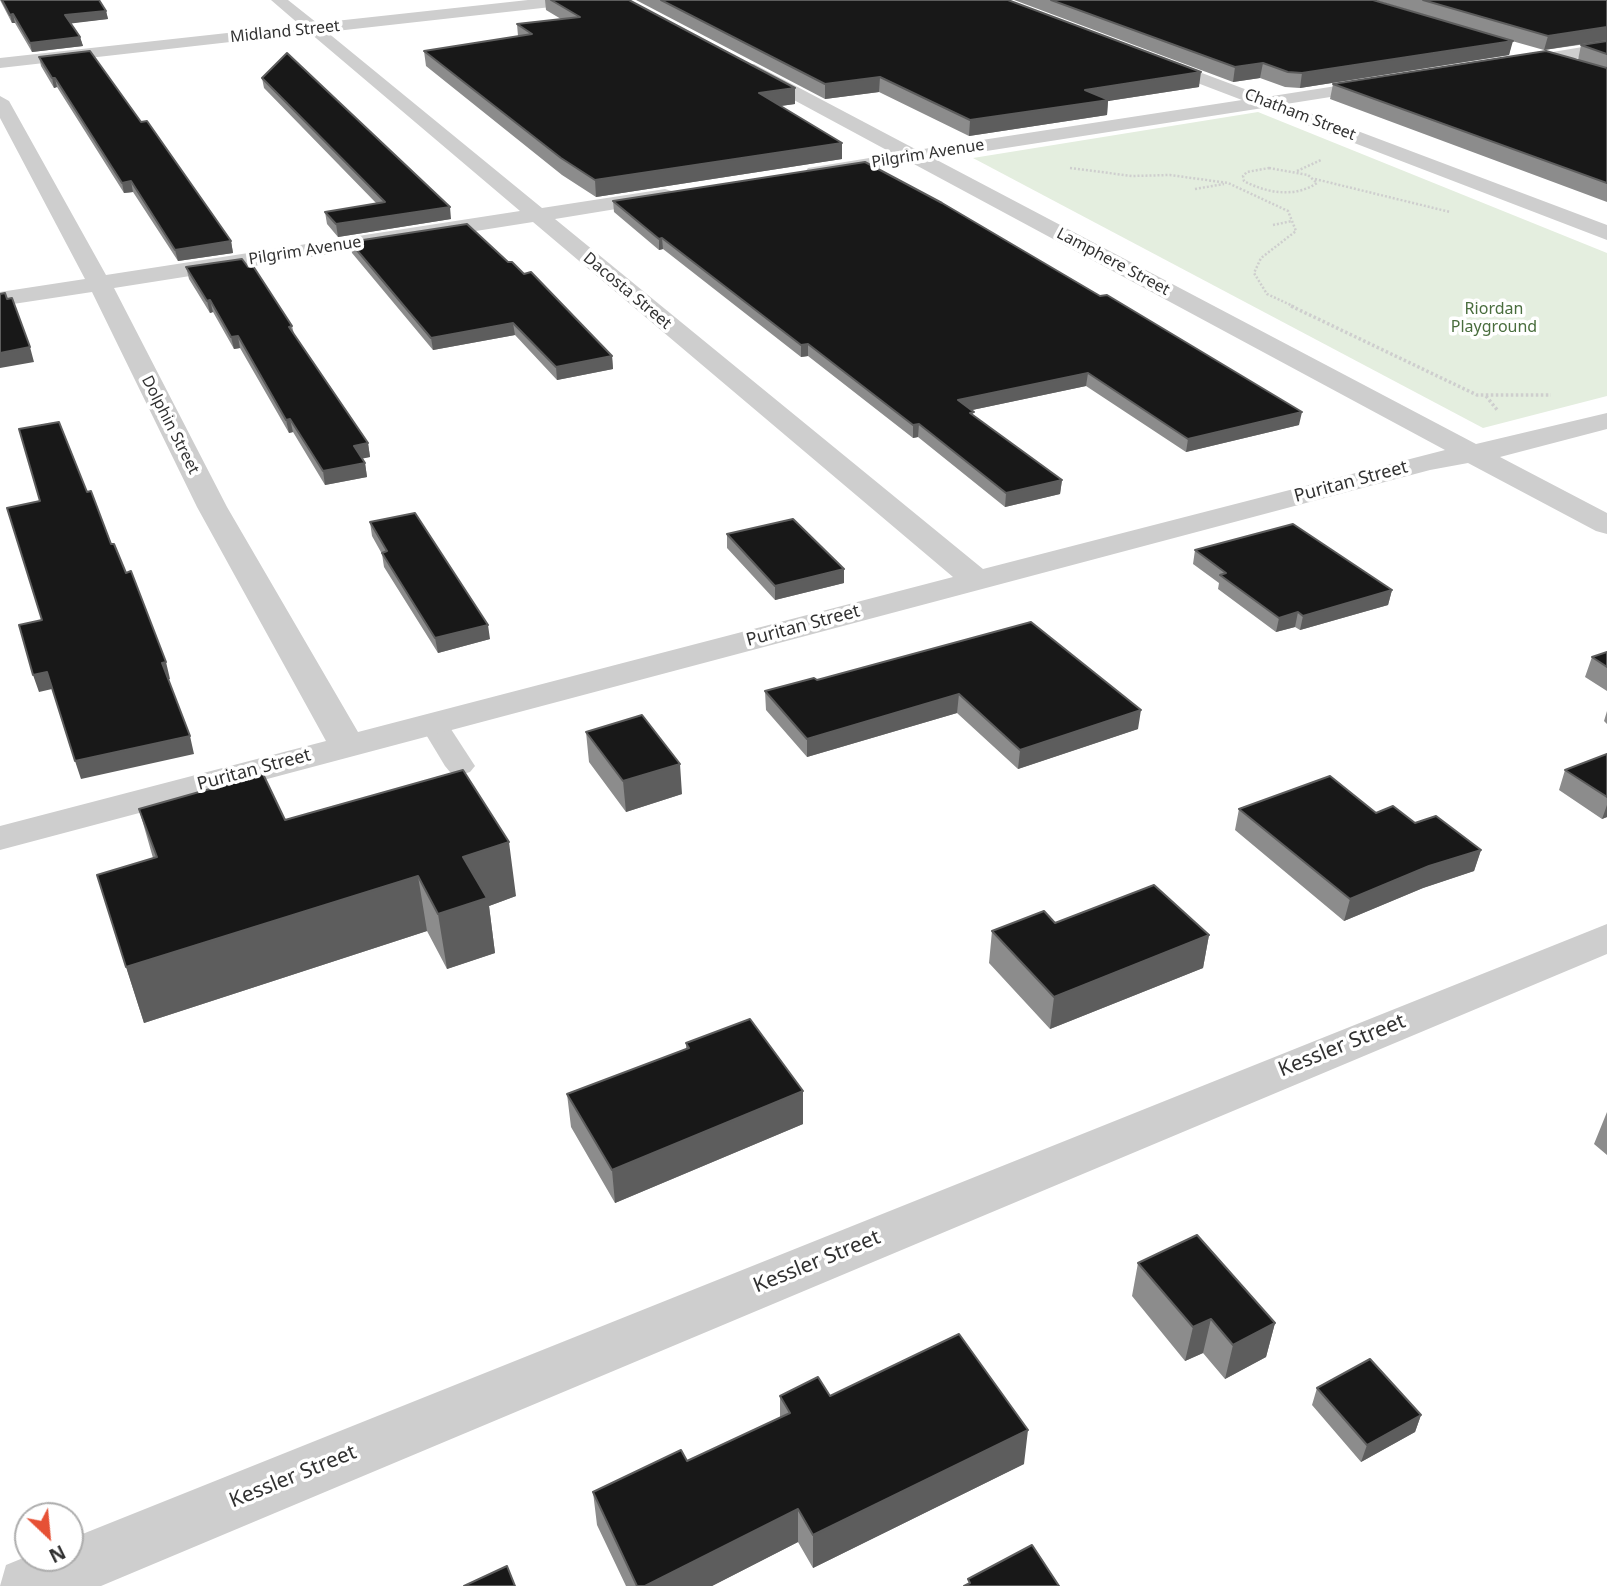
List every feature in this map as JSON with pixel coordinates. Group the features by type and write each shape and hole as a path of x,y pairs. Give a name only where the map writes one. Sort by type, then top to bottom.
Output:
{"street":[{"name":"Dacosta Street","path":"279,0 976,580"},
{"name":"Midland Street","path":"0,63 569,0"},
{"path":"1506,47 1584,70"},
{"path":"1484,68 1607,48"},
{"name":"Chatham Street","path":"1135,53 1607,233"},
{"name":"Lamphere Street","path":"732,60 1607,525"},
{"name":"Pilgrim Avenue","path":"800,174 1404,80"},
{"name":"Dolphin Street","path":"0,101 99,284 212,507 346,746"},
{"name":"Pilgrim Avenue","path":"0,299 690,191"},
{"name":"Puritan Street","path":"0,838 1428,462 1473,454 1607,421"},
{"name":"Kessler Street","path":"28,1586 1607,937"}],"lane":[{"path":"433,723 460,766"}],"path":[{"path":"1004,142 1056,165 1120,175 1170,175 1228,183 1242,188 1288,211 1296,231 1261,258 1255,273 1267,294 1477,394 1526,397 1553,395"},
{"path":"1315,179 1317,183 1304,190 1276,191 1250,185 1242,176 1256,170 1297,171 1315,179 1385,198 1461,215"},
{"path":"1195,190 1228,183"},
{"path":"1242,188 1250,185"},
{"path":"1273,225 1292,221"},
{"path":"1485,395 1501,414"}],"green space":[{"name":"Riordan Playground","path":"1258,112 1607,253 1607,396 1483,428 973,158"}],"building":[{"path":"2,0 99,0 106,11 65,15 80,37 30,43"},
{"path":"551,0 629,0 795,88 759,93 842,143 595,180 561,158 424,51 532,34 517,24 580,17"},
{"path":"661,0 1008,0 1201,72 1085,90 1109,100 970,120 880,77 825,84"},
{"path":"1051,0 1373,0 1513,41 1302,73 1288,72 1263,63 1235,67"},
{"path":"1423,0 1607,0 1607,27 1548,36"},
{"path":"1607,41 1607,54 1581,45"},
{"path":"90,51 141,122 147,121 231,241 175,250 131,181 122,183 39,57"},
{"path":"1546,51 1607,68 1607,183 1333,84"},
{"path":"287,53 450,207 336,224 325,212 385,202 262,78"},
{"path":"865,162 942,203 1100,296 1107,295 1302,412 1188,439 1088,373 958,400 974,412 970,413 1062,480 1006,493 919,424 913,425 808,344 801,345 662,238 659,239 613,201"},
{"path":"467,224 524,274 531,272 612,356 556,367 513,323 431,338 350,242"},
{"path":"242,259 248,267 253,266 292,326 289,327 368,443 354,446 365,463 323,471 290,419 286,420 238,336 231,337 210,300 207,301 186,267"},
{"path":"5,293 7,299 12,298 30,347 0,353 0,294"},
{"path":"59,422 87,492 91,491 111,544 114,544 126,573 131,571 166,662 162,663 190,736 75,761 47,672 33,675 19,625 42,620 7,508 40,501 19,429"},
{"path":"415,513 488,625 435,638 382,553 387,551 370,522"},
{"path":"793,519 844,569 775,586 727,534"},
{"path":"1293,524 1392,590 1303,616 1298,612 1279,618 1220,575 1226,573 1195,550"},
{"path":"1031,622 1141,710 1020,750 959,694 807,739 765,691 814,678 817,680"},
{"path":"1607,652 1607,667 1592,657"},
{"path":"642,715 680,764 623,781 586,732"},
{"path":"1607,754 1607,797 1565,770"},
{"path":"463,770 509,842 463,857 487,898 438,914 418,876 126,967 97,875 157,857 139,809 263,774 285,820"},
{"path":"1330,776 1376,813 1393,806 1415,823 1436,816 1481,850 1429,866 1350,899 1239,809"},
{"path":"1154,885 1209,935 1054,997 992,931 1044,911 1055,923"},
{"path":"750,1019 803,1091 612,1170 567,1094 689,1048 686,1043"},
{"path":"1197,1235 1275,1323 1233,1345 1211,1319 1193,1327 1138,1263"},
{"path":"959,1334 1028,1430 813,1535 798,1509 645,1586 637,1586 593,1492 681,1450 687,1461 790,1413 780,1396 818,1377 830,1396"},
{"path":"1370,1359 1421,1415 1367,1445 1317,1388"},
{"path":"1032,1545 1059,1586 964,1586 970,1583 968,1579"},
{"path":"507,1566 515,1586 464,1586"}]}
